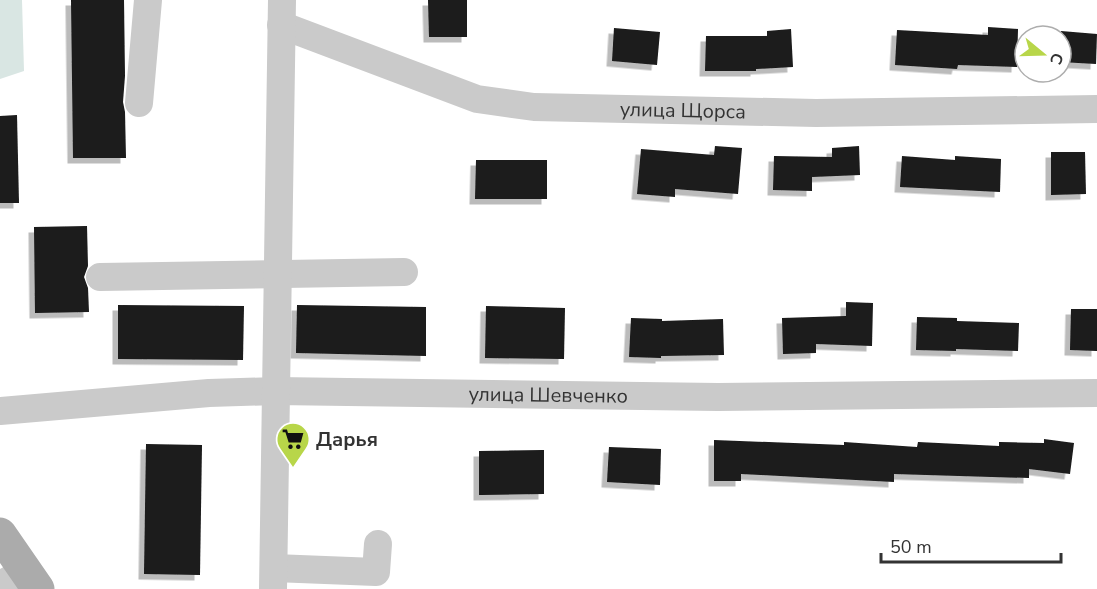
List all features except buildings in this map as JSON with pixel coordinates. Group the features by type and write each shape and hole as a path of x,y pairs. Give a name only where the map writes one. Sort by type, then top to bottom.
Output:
{"main road":[{"path":"0,534 21,582"}],"street":[{"path":"139,103 148,0"},
{"path":"281,12 274,579 376,572 378,544"},
{"name":"улица Щорса","path":"281,12 477,99 534,107 816,113 1097,110"},
{"path":"100,277 404,272"},
{"name":"улица Шевченко","path":"0,411 209,393 276,391 718,397 1097,393"}],"shaded area":[{"path":"0,0 22,0 24,71 0,79"}],"place":[{"name":"Дарья","path":"293,468"}]}
